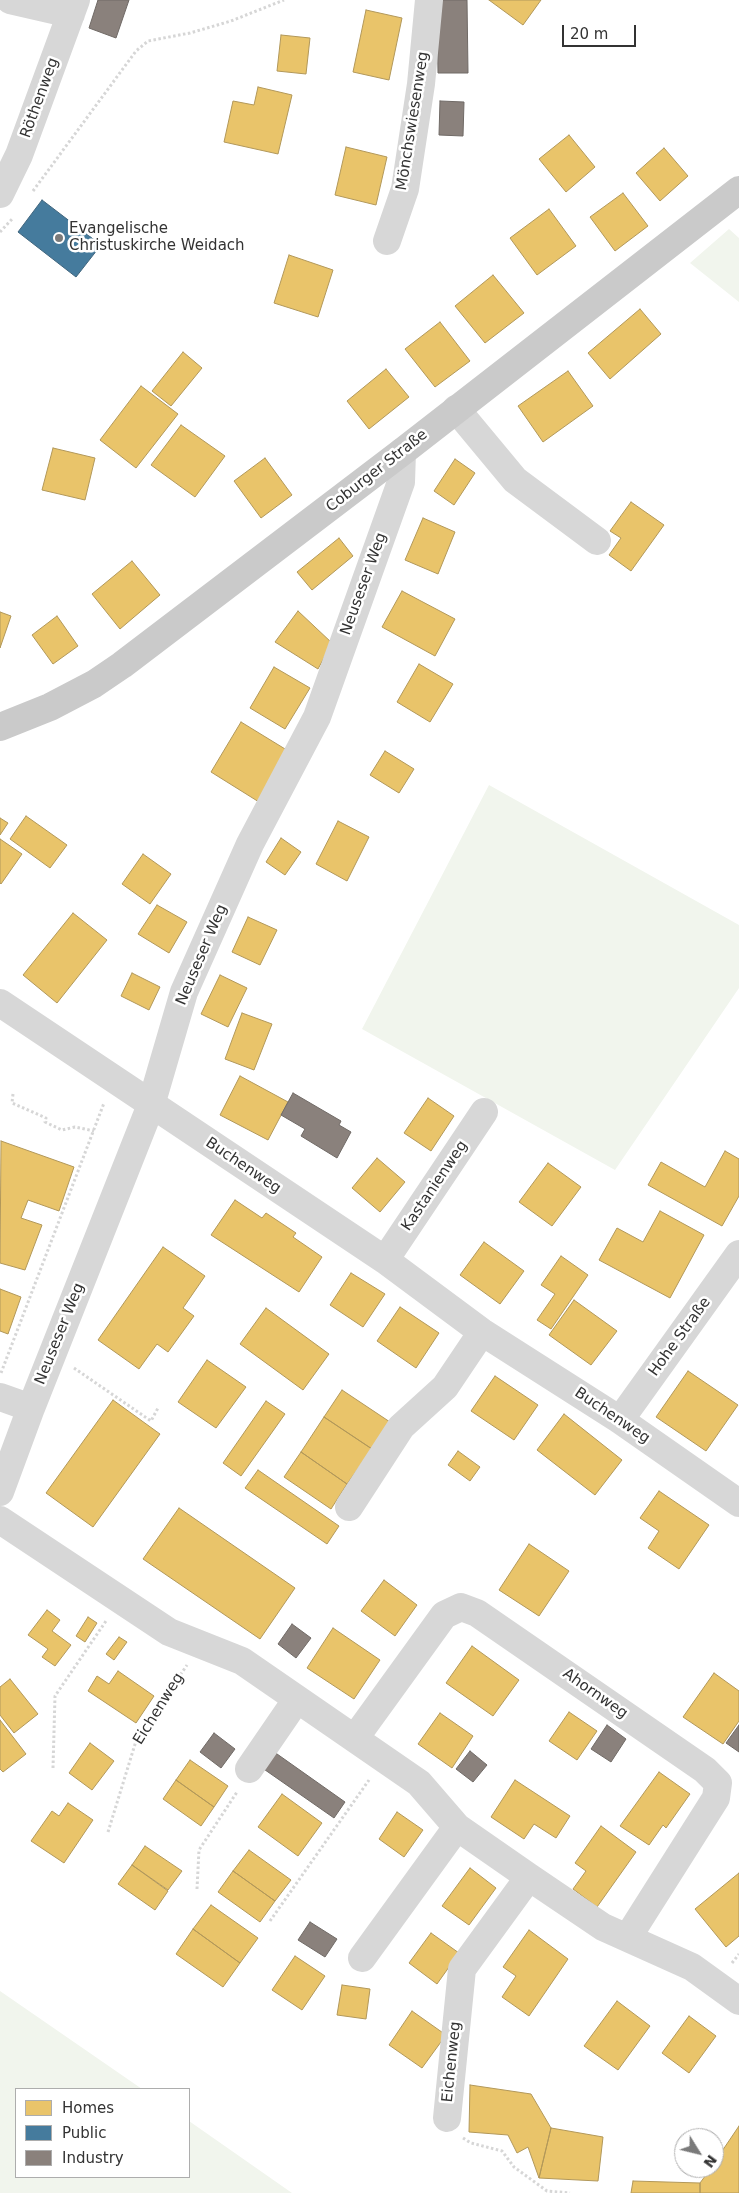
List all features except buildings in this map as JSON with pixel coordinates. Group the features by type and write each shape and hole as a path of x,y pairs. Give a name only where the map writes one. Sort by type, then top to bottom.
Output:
{"main road":[{"name":"Coburger Straße","path":"0,727 50,707 94,684 122,665 402,452 739,190"}],"street":[{"path":"10,0 74,7"},
{"name":"Mönchswiesenweg","path":"387,240 405,189 422,84 429,0"},
{"name":"Röthenweg","path":"8,204 19,154 74,7"},
{"path":"456,409 515,480 598,541"},
{"name":"Neuseser Weg","path":"0,1492 31,1408 151,1104 184,992 250,844 317,717 401,482 402,452"},
{"name":"Buchenweg","path":"0,1003 385,1260 482,1332 620,1420 739,1504"},
{"name":"Kastanienweg","path":"385,1260 484,1112"},
{"name":"Hohe Straße","path":"620,1420 739,1254"},
{"path":"349,1507 402,1427 445,1387 482,1332"},
{"path":"0,1397 31,1408"},
{"path":"0,1520 170,1632 200,1646 242,1661 419,1783 457,1827 529,1877 603,1927 628,1936 692,1967 739,2001"},
{"name":"Ahornweg","path":"356,1738 444,1615 461,1607 477,1613 705,1770 718,1783 716,1798 628,1936"},
{"path":"249,1769 297,1699"},
{"path":"362,1958 457,1827"},
{"name":"Eichenweg","path":"447,2118 462,1969 529,1877"}],"path":[{"path":"28,198 136,51 148,41 215,26 284,0"},
{"path":"0,232 8,204"},
{"path":"0,1375 114,1080"},
{"path":"13,1094 12,1103 37,1116 46,1118 45,1122 62,1130 75,1127 94,1131"},
{"path":"53,1353 151,1421 158,1408"},
{"path":"52,1768 55,1696 119,1600"},
{"name":"Eichenweg","path":"108,1832 136,1741 200,1646"},
{"path":"270,1921 385,1758"},
{"path":"197,1889 199,1850 248,1775 249,1769"},
{"name":"Eichenweg","path":"447,2118 457,2134 471,2143 502,2151 514,2167 547,2191 570,2193"}],"shaded area":[{"path":"729,229 739,238 739,302 690,263"},
{"path":"489,785 739,925 739,988 615,1170 362,1029"},
{"path":"0,1991 141,2088 15,2088 15,2178 190,2178 190,2122 292,2193 0,2193"}],"place":[{"name":"Evangelische Christuskirche Weidach","path":"59,238"}]}
